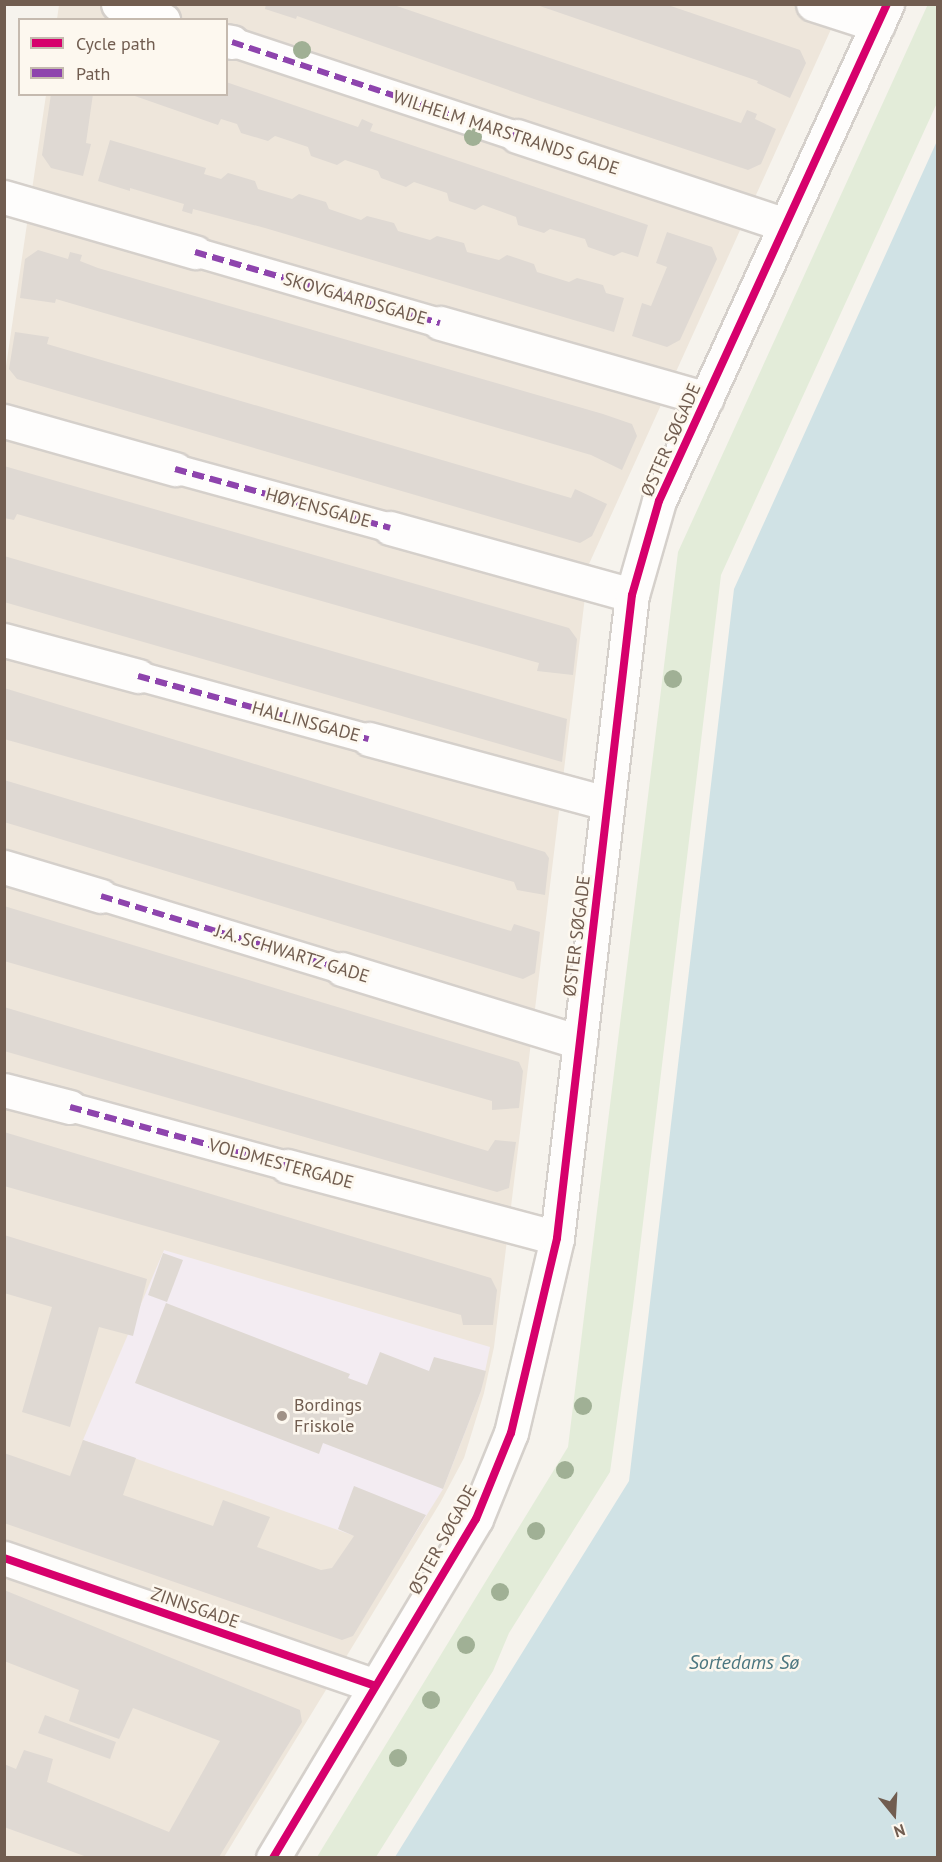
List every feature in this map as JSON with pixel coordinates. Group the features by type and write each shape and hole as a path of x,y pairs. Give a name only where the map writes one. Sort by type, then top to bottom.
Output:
{"street":[{"path":"118,4 157,18"},
{"path":"813,4 882,15"},
{"name":"ØSTER SØGADE","path":"273,1857 476,1519 511,1433 557,1238 632,595 659,501 882,15"},
{"name":"WILHELM MARSTRANDS GADE","path":"229,42 786,225"},
{"name":"SKOVGAARDSGADE","path":"4,197 706,399"},
{"name":"HØYENSGADE","path":"4,421 632,595"},
{"name":"HALLINSGADE","path":"4,640 608,803"},
{"name":"J.A. SCHWARTZ GADE","path":"4,867 580,1042"},
{"name":"VOLDMESTERGADE","path":"4,1090 557,1238"},
{"name":"ZINNSGADE","path":"4,1558 375,1686"}],"shaded area":[{"path":"59,5 842,5 589,564 494,1347 484,1393 464,1458 440,1503 224,1857 5,1858 5,373 46,96 228,96 228,18 57,18"},
{"name":"Bordings Friskole","path":"164,1250 490,1347 481,1391 443,1489 403,1553 83,1440"}],"green space":[{"path":"928,4 937,5 937,103 721,575 633,1306 610,1472 509,1633 493,1671 376,1857 317,1857 568,1447 678,552"}],"water":[{"name":"Sortedams Sø","path":"937,141 937,1857 395,1857 629,1481 734,589"}],"building":[{"path":"266,4 391,4 741,123 747,110 757,114 755,119 776,129 761,164 748,170 534,99 297,16 296,19 265,9"},
{"path":"534,4 665,4 800,50 806,63 790,98 757,83 758,81"},
{"path":"228,83 358,127 362,119 373,124 370,131 648,225 638,257 622,252 614,256 588,247 585,239 550,229 544,233 518,225 516,217 483,205 475,210 449,201 447,193 414,182 406,187 381,178 378,171 345,160 337,165 311,156 308,147 275,136 268,141 241,133 237,124 221,119 218,125 135,96 228,96"},
{"path":"51,96 93,96 86,143 91,144 83,176 51,168 42,155"},
{"path":"110,140 206,168 204,174 221,179 228,173 255,181 258,189 292,199 299,194 326,202 329,209 361,220 367,216 394,223 398,231 430,240 437,236 464,243 467,252 499,260 507,255 534,264 537,272 569,282 577,278 603,285 606,293 624,298 614,332 265,228 193,209 192,214 182,211 184,204 98,181"},
{"path":"667,232 712,247 717,259 680,340 667,347 632,336 642,303 651,306 667,267 656,263"},
{"path":"38,250 68,259 70,252 82,255 80,261 98,268 603,414 632,424 637,436 622,470 591,455 56,299 55,303 20,298 25,259"},
{"path":"15,332 49,337 47,344 571,498 575,489 607,504 592,536 580,543 17,379 9,369"},
{"path":"4,466 569,628 577,639 573,675 537,671 539,663 17,514 14,520 4,518"},
{"path":"4,556 567,719 562,762 4,602"},
{"path":"4,688 545,852 549,858 545,895 517,890 514,882 4,739"},
{"path":"4,780 511,931 514,924 540,932 535,973 523,979 4,822"},
{"path":"4,906 519,1062 523,1071 519,1108 492,1110 492,1101 4,961"},
{"path":"4,1007 488,1151 495,1140 516,1142 509,1188 497,1192 4,1051"},
{"path":"4,1132 491,1278 497,1290 493,1325 463,1325 461,1315 4,1186"},
{"path":"4,1235 147,1279 133,1336 99,1327 70,1427 22,1412 52,1307 4,1293"},
{"path":"163,1253 183,1260 167,1302 148,1295"},
{"path":"166,1303 350,1374 348,1378 367,1385 380,1352 429,1371 434,1357 486,1371 481,1391 443,1489 323,1443 319,1454 135,1383"},
{"path":"83,1440 136,1458 123,1495 213,1526 223,1500 270,1517 257,1547 321,1570 332,1568 354,1536 338,1529 354,1486 426,1515 353,1636 342,1640 4,1523 4,1453 70,1476"},
{"path":"4,1590 300,1710 302,1722 219,1857 87,1857 4,1827 4,1764 16,1769 24,1750 53,1759 47,1782 169,1832 220,1741 133,1708 119,1739 69,1721 79,1690 4,1661"},
{"path":"45,1715 116,1742 110,1759 38,1733"}],"marked path":[{"path":"232,42 517,136"},
{"path":"195,252 440,323"},
{"path":"175,469 390,528"},
{"path":"138,676 369,739"},
{"path":"101,896 342,969"},
{"path":"70,1107 287,1166"}],"cycle path":[{"path":"273,1858 476,1519 511,1433 557,1238 632,595 659,501 887,4"},
{"path":"4,1558 375,1686"}],"place":[{"name":"Bordings Friskole","path":"282,1416"}]}
